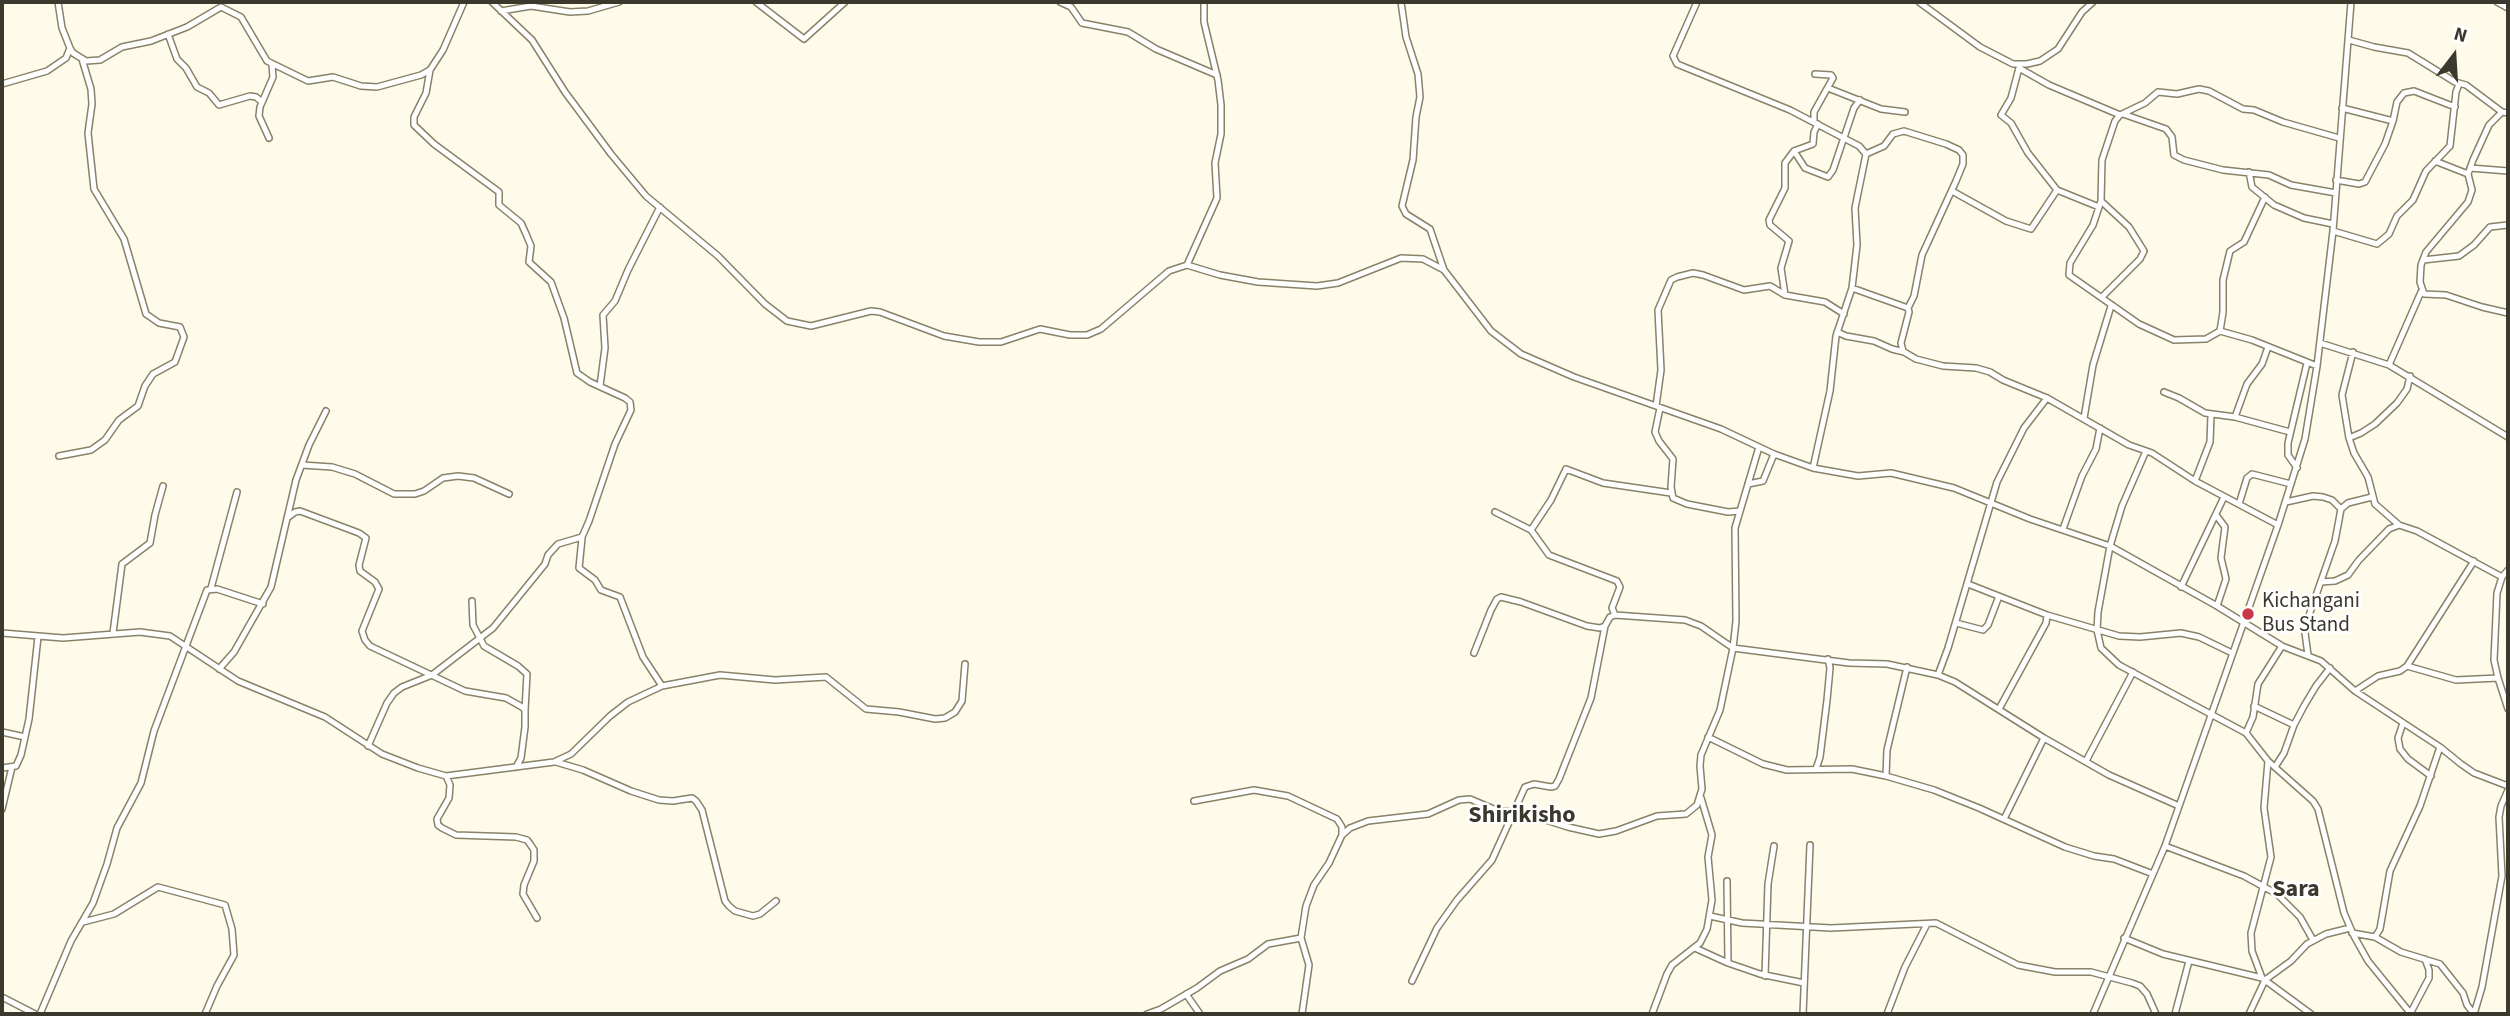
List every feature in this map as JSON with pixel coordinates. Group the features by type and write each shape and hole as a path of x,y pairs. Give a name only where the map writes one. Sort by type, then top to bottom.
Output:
{"street":[{"path":"58,2 62,28 70,48 73,53 89,61 100,60 122,47 151,41 187,27 218,5 241,18 258,48 272,65 308,81 333,77 368,88 407,79 430,70"},
{"path":"464,2 443,50 430,70 426,93 414,117 414,125 434,144 499,192 499,205 521,223 526,234 531,246 529,262 551,282 564,318 577,373 630,402 631,410 615,444 582,537 579,568 597,582 601,590 620,597 643,657 662,686"},
{"path":"492,2 532,40 565,92 611,154 646,195 718,256 776,314 799,325 825,324 871,311 944,336 979,342 1001,342 1040,330 1087,335 1101,329 1169,271 1187,265 1258,282 1317,286 1338,283 1407,257 1423,259 1444,271"},
{"path":"501,11 531,6 570,12 619,2"},
{"path":"755,2 804,39 845,2"},
{"path":"1060,2 1071,7 1082,23 1128,32 1156,49 1217,75"},
{"path":"1187,265 1217,198 1215,163 1221,134 1217,75 1204,22 1203,2"},
{"path":"1401,2 1406,37 1418,74 1420,97 1413,160 1402,206 1405,214 1430,229 1444,271 1487,325 1497,337 1521,355 1721,429 1774,454 1813,468 1858,476 1900,474 1954,488 2030,519 2110,546 2282,646 2308,655 2330,668 2354,691 2440,747 2474,773 2508,788 2500,817 2502,876 2482,986 2474,1014"},
{"path":"1697,2 1673,56 1677,64 1790,110 1859,146 1866,154"},
{"path":"1919,2 1980,47 2049,85 2166,129 2172,137 2172,150 2177,158 2223,170 2269,175 2291,185 2336,193"},
{"path":"2013,64 2026,64 2049,56 2058,49 2082,12 2094,2"},
{"path":"2093,1014 2165,846 2286,502 2305,439 2317,366 2333,228 2351,2"},
{"path":"2497,2 2508,8"},
{"path":"168,34 177,59 197,87 209,93 219,105 250,96 262,103"},
{"path":"2349,40 2408,53 2466,85 2505,112 2489,125 2469,171 2472,190 2462,213 2440,234 2423,260 2420,273 2421,292 2389,365"},
{"path":"2,84 47,71 66,58 70,48"},
{"path":"59,456 92,450 105,440 119,420 138,406 145,386 153,374 175,362 184,337 180,327 159,323 146,314 124,239 94,190 88,133 91,89 82,59"},
{"path":"269,138 259,116 273,77 272,65"},
{"path":"2019,68 2011,98 2001,115 2011,123 2028,153 2057,190 2100,204 2129,227 2144,251 2140,259 2102,297"},
{"path":"1785,295 1781,268 1789,241 1770,225 1769,220 1785,188 1785,163 1794,151 1814,144 1814,112 1832,76 1815,75"},
{"path":"2249,172 2252,187 2286,212 2367,242 2381,242 2398,216 2413,200 2434,161 2448,150 2459,83"},
{"path":"1828,88 1881,109 1905,112"},
{"path":"2317,366 2220,331 2206,339 2174,340 2157,334 2111,306 2068,273 2070,263 2093,225 2100,204 2101,166 2115,121 2158,92 2177,94 2199,89 2243,109 2254,110 2283,122 2339,138"},
{"path":"2336,180 2358,184 2365,182 2381,153 2397,102 2408,91 2455,107"},
{"path":"1794,151 1805,168 1828,177 1833,170 1854,108 1860,100"},
{"path":"2342,108 2393,121"},
{"path":"1866,154 1884,146 1894,134 1904,131 1959,150 1964,155 1952,191 1922,256 1901,343 1904,352"},
{"path":"1813,468 1830,391 1837,332 1852,288 1857,245 1855,208 1866,154"},
{"path":"2434,161 2469,171 2508,171"},
{"path":"1952,191 2006,220 2031,229 2057,190"},
{"path":"2220,331 2224,304 2223,280 2230,251 2244,242 2265,197"},
{"path":"600,386 605,348 603,315 615,300 660,207"},
{"path":"2423,260 2459,256 2474,246 2490,227 2508,225"},
{"path":"1740,511 1733,513 1677,501 1671,493 1673,459 1655,432 1661,370 1658,316 1661,301 1671,280 1693,273 1744,290 1770,286 1785,295 1825,302 1844,314"},
{"path":"1852,288 1908,308"},
{"path":"2421,292 2429,296 2446,295 2508,313"},
{"path":"2084,418 2093,365 2111,306"},
{"path":"1837,332 1844,336 1874,341 1916,359 1943,366 1985,370 2047,398 2278,525"},
{"path":"2320,343 2389,365 2508,437"},
{"path":"2235,417 2247,384 2262,364 2268,347"},
{"path":"2353,352 2342,395 2344,416 2354,453 2368,477 2375,504 2399,525 2417,531 2502,577"},
{"path":"2297,468 2288,455 2290,432 2307,363"},
{"path":"2349,438 2375,424 2397,403 2410,376"},
{"path":"2164,392 2211,415 2235,417 2290,432"},
{"path":"1938,675 2000,474 2024,428 2047,398"},
{"path":"219,669 234,652 262,604 276,570 302,465 326,411"},
{"path":"2194,481 2210,442 2211,415"},
{"path":"2063,529 2082,476 2096,449 2100,428"},
{"path":"1652,1014 1672,965 1695,948 1703,938 1710,916 1712,892 1708,857 1712,835 1701,797 1700,766 1708,737 1720,710 1733,648 1736,621 1734,535 1759,447"},
{"path":"2146,451 2122,506 2100,592 2097,630 2104,653 2133,673 2246,733 2268,761 2306,793 2318,808 2351,931 2368,961 2411,1014 2429,978 2425,959"},
{"path":"1748,484 1763,481 1774,454"},
{"path":"302,465 332,467 355,474 394,494 424,491 436,481 451,476 474,478 509,494"},
{"path":"1531,530 1551,500 1566,469 1603,484 1671,493"},
{"path":"2239,504 2247,478 2252,474 2291,484"},
{"path":"113,633 122,564 150,543 163,486"},
{"path":"40,1014 71,941 90,910 103,879 117,828 141,783 154,731 204,595 211,588 237,492"},
{"path":"2286,502 2313,496 2323,497 2332,500 2341,509"},
{"path":"2181,587 2224,497"},
{"path":"2308,655 2305,627 2335,541 2341,509 2348,503 2372,497"},
{"path":"287,518 300,511 364,536 366,541 359,565 360,571 375,582 379,589 363,627 363,636 378,651 465,691 506,698 525,710"},
{"path":"1495,512 1531,530 1549,555 1617,581 1620,587 1612,608 1615,615"},
{"path":"2216,515 2225,527 2221,558 2226,579 2217,606"},
{"path":"2321,582 2335,581 2348,575 2358,560 2389,529 2399,525"},
{"path":"368,746 394,693 432,675 462,650 479,640 503,617 558,544 582,537"},
{"path":"2354,691 2378,676 2400,671 2407,666 2474,561"},
{"path":"2508,570 2502,577 2497,593 2494,660 2508,709"},
{"path":"1968,584 2047,615 2097,630 2129,637 2181,633 2199,637 2232,653"},
{"path":"211,588 262,604"},
{"path":"1956,623 1983,629 1988,625 1999,596"},
{"path":"1474,653 1491,610 1501,597 1521,601 1587,626 1605,626"},
{"path":"472,601 471,617 479,640 490,652 518,666 527,674 521,758 516,767"},
{"path":"1412,981 1445,915 1492,860 1522,792 1529,785 1555,786 1559,779 1591,698 1605,626 1610,617 1615,615 1685,620 1701,626 1733,648 1907,667 1938,675 1955,682 2109,775 2179,806"},
{"path":"1999,709 2046,623 2047,615"},
{"path":"2,634 77,637 113,633 157,633 170,636 219,669 275,698 325,717 368,746 394,759 446,776 555,762 571,754 619,708 662,686 720,675 775,680 823,676 866,709 940,719 950,716 962,701 965,664"},
{"path":"2,768 18,763 25,737 38,636"},
{"path":"2246,733 2258,684 2282,646"},
{"path":"1816,769 1820,757 1830,668 1828,659"},
{"path":"1830,668 1838,661"},
{"path":"2407,666 2456,680 2498,678"},
{"path":"1886,776 1886,750 1907,667"},
{"path":"2275,767 2284,753 2294,725 2316,686 2330,668"},
{"path":"2086,761 2133,673"},
{"path":"2254,706 2294,725"},
{"path":"2403,723 2398,738 2400,749 2408,759 2431,776"},
{"path":"2,732 25,737"},
{"path":"1708,737 1763,764 1787,770 1852,769 1886,776 1957,798 2065,847 2114,859 2154,874"},
{"path":"2004,818 2044,738"},
{"path":"2375,937 2381,929 2390,871 2420,806 2440,747"},
{"path":"2264,979 2252,951 2251,933 2271,857 2264,808 2268,761"},
{"path":"555,762 659,800 673,802 692,798 702,810 725,901 729,906 734,911 753,916 760,914 776,901"},
{"path":"2,809 12,767"},
{"path":"446,776 450,785 449,798 437,819 438,825 456,835 522,838 534,850 534,861 523,894 537,918"},
{"path":"1194,800 1254,790 1289,796 1337,819 1342,827 1342,835"},
{"path":"1302,1014 1308,965 1301,938 1301,926 1310,893 1329,863 1342,835 1350,828 1368,821 1429,814 1470,799 1496,810 1591,833 1608,834 1657,816 1686,814 1697,805 1701,797"},
{"path":"1803,1014 1810,845"},
{"path":"1765,976 1768,884 1774,846"},
{"path":"2165,846 2265,886 2300,916 2313,940"},
{"path":"1727,881 1728,963"},
{"path":"83,922 114,914 158,887 225,905 232,929 234,955 205,1014"},
{"path":"1710,916 1766,925 1862,928 1938,923 2018,965 2056,972 2082,971 2109,975 2140,986 2147,994 2156,1014"},
{"path":"1887,1014 1905,967 1927,924"},
{"path":"2249,1014 2264,979 2313,940 2326,934 2351,931 2375,937 2401,952 2438,962 2463,993 2474,1014"},
{"path":"1147,1014 1161,1009 1220,971 1248,959 1268,944 1301,938"},
{"path":"2124,939 2162,954 2264,979 2311,1014"},
{"path":"1695,948 1765,976 1804,983"},
{"path":"2175,1014 2189,961"},
{"path":"1186,994 1200,1014"},
{"path":"2,998 34,1014"}],"place":[{"name":"Kichangani Bus Stand","path":"2248,614"}],"district":[{"name":"Shirikisho","path":"1522,817"},
{"name":"Sara","path":"2296,891"}]}
